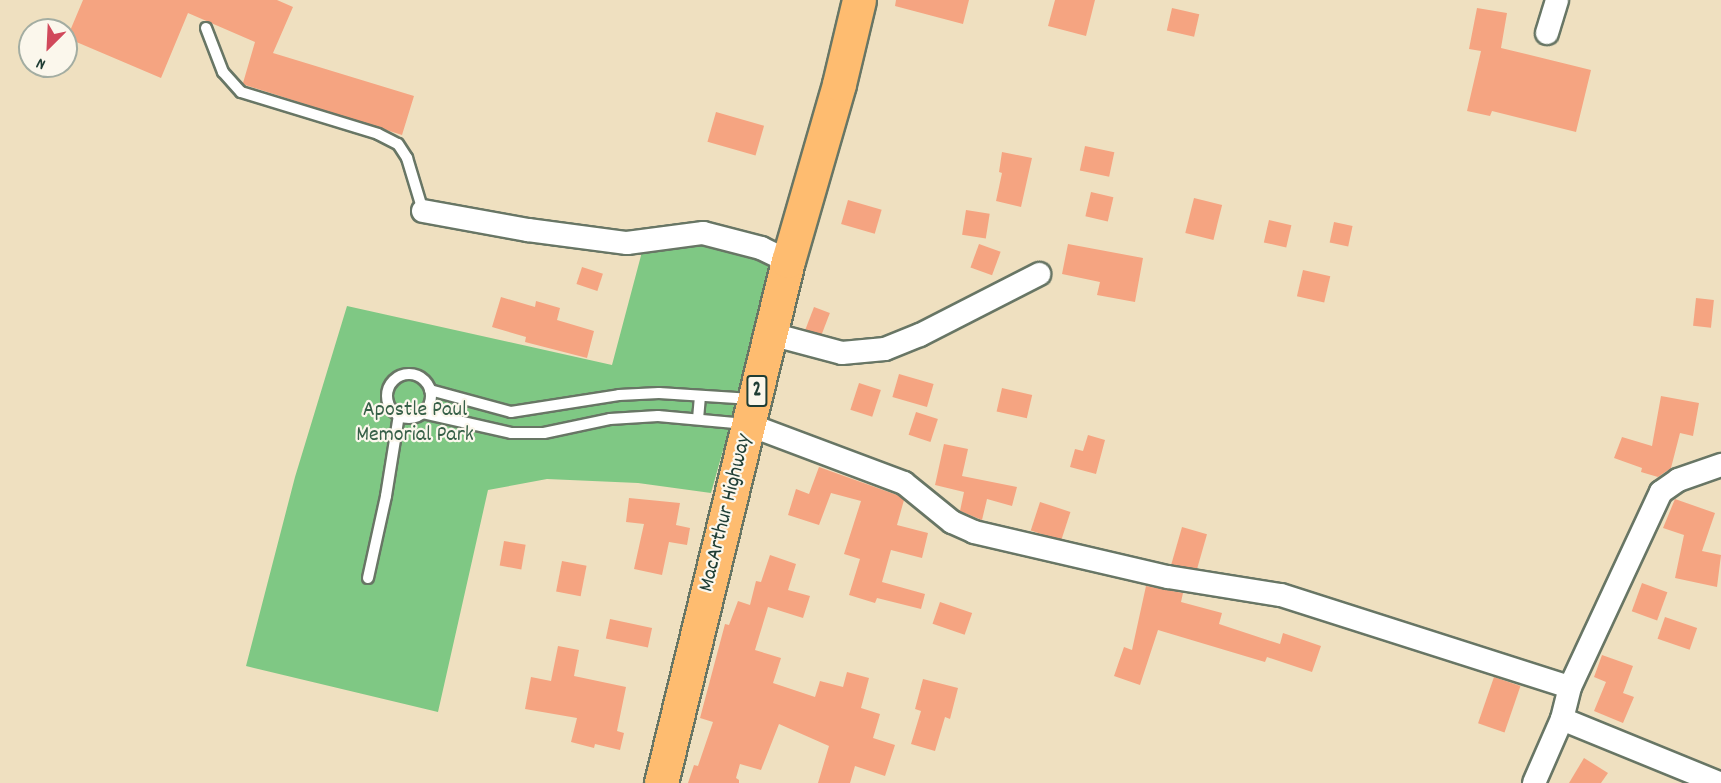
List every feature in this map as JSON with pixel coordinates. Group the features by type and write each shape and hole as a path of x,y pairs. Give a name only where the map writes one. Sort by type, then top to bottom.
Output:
{"highway":[{"name":"MacArthur Highway","path":"661,783 788,261 839,84 859,0"}],"street":[{"path":"1547,33 1557,0"},
{"path":"423,211 528,230 627,243 702,233 761,248 788,261"},
{"path":"771,334 842,353 885,349 920,335 1039,274"},
{"path":"751,412 904,483 952,522 974,532 1168,577 1281,595 1570,687"},
{"path":"1534,783 1562,719 1570,687 1661,492 1678,480 1721,465"},
{"path":"1562,719 1719,783"}],"lane":[{"path":"206,28 224,72 241,92 378,134 398,144 406,158 423,211"},
{"path":"412,374 426,382 430,390 429,406 423,412 416,416 399,415 392,410 387,393 395,379 412,374"},
{"path":"430,390 511,412 619,395 659,393 700,396 751,412"},
{"path":"658,416 659,393"},
{"path":"698,420 700,396"},
{"path":"423,412 511,433 544,433 610,419 658,416 698,420 751,412"},
{"path":"511,412 511,433"},
{"path":"368,578 399,415"}],"green space":[{"name":"Apostle Paul Memorial Park","path":"699,238 771,256 747,365 711,493 638,483 547,479 488,490 438,712 246,666 295,477 347,306 612,365 643,248"}],"building":[{"path":"83,0 277,0 293,7 273,53 414,96 402,135 245,85 243,83 255,42 188,13 161,78 78,43 78,18 75,18"},
{"path":"896,0 969,0 963,24 895,6"},
{"path":"1055,0 1095,0 1086,36 1048,26"},
{"path":"1172,8 1199,14 1194,37 1167,30"},
{"path":"1477,8 1507,13 1501,48 1591,70 1576,132 1492,111 1490,116 1467,111 1481,51 1469,49"},
{"path":"716,112 764,126 756,156 707,142"},
{"path":"1085,146 1114,152 1109,177 1080,170"},
{"path":"1002,152 1032,158 1021,207 996,201 1002,173 999,172"},
{"path":"1091,192 1113,197 1108,222 1085,216"},
{"path":"1194,198 1222,205 1213,240 1185,233"},
{"path":"848,200 882,210 875,234 841,224"},
{"path":"966,210 990,214 986,238 962,235"},
{"path":"1269,220 1291,225 1286,248 1264,242"},
{"path":"1334,222 1353,226 1348,246 1330,243"},
{"path":"979,244 1001,252 992,275 970,267"},
{"path":"1068,244 1143,258 1135,302 1097,295 1100,282 1062,274"},
{"path":"582,267 603,274 597,291 576,284"},
{"path":"1303,270 1330,276 1324,303 1297,296"},
{"path":"501,297 535,307 536,301 560,308 557,320 594,331 587,358 525,342 526,337 492,327"},
{"path":"1696,298 1714,300 1711,328 1693,326"},
{"path":"814,307 830,313 821,335 805,329"},
{"path":"899,374 934,384 927,407 892,397"},
{"path":"859,383 881,390 872,417 850,410"},
{"path":"1002,388 1032,395 1027,418 997,411"},
{"path":"1661,396 1699,403 1693,436 1680,433 1671,468 1658,477 1641,472 1642,468 1614,458 1622,437 1652,446"},
{"path":"916,412 938,419 930,442 909,435"},
{"path":"1088,435 1105,440 1096,474 1070,467 1075,449 1083,451"},
{"path":"944,444 968,449 962,476 1017,487 1012,506 987,499 982,520 960,511 964,492 935,485"},
{"path":"819,467 897,495 904,500 897,525 928,533 922,558 891,550 882,582 925,594 921,609 877,598 875,603 849,595 860,559 844,554 861,501 831,493 819,525 788,515 796,489 809,494"},
{"path":"629,498 680,503 676,525 690,528 687,545 669,542 662,575 634,569 644,524 626,522"},
{"path":"1675,499 1715,513 1702,551 1721,555 1717,587 1675,578 1684,535 1663,528"},
{"path":"1040,502 1070,512 1061,540 1031,531"},
{"path":"1182,527 1207,534 1196,572 1171,564"},
{"path":"504,541 526,545 521,569 500,566"},
{"path":"770,555 796,564 788,590 810,596 803,618 768,607 755,650 781,658 773,683 815,697 820,681 843,687 847,672 869,678 861,708 880,714 873,738 895,745 885,776 855,766 850,783 818,783 829,746 779,724 761,770 740,764 736,778 739,783 688,783 694,765 698,766 713,722 700,718 725,624 729,625 738,601 750,605 756,581 761,582"},
{"path":"562,561 587,566 581,596 556,591"},
{"path":"1642,583 1667,592 1657,620 1632,611"},
{"path":"1146,586 1183,593 1181,602 1222,613 1219,624 1280,644 1283,633 1321,646 1312,672 1267,657 1265,662 1158,630 1140,685 1114,676 1124,647 1132,650"},
{"path":"940,602 972,613 965,635 933,624"},
{"path":"1665,617 1697,628 1690,650 1658,639"},
{"path":"610,619 652,628 648,648 606,639"},
{"path":"558,646 579,650 574,676 626,687 617,731 624,733 620,750 595,744 594,748 571,742 577,718 525,709 531,677 551,681"},
{"path":"1602,655 1633,666 1623,693 1634,697 1623,723 1594,711 1606,682 1594,677"},
{"path":"1494,677 1520,686 1505,732 1478,723"},
{"path":"923,679 958,688 950,719 945,717 935,751 911,744 921,711 915,709"},
{"path":"1584,758 1608,773 1601,783 1569,783"}]}
